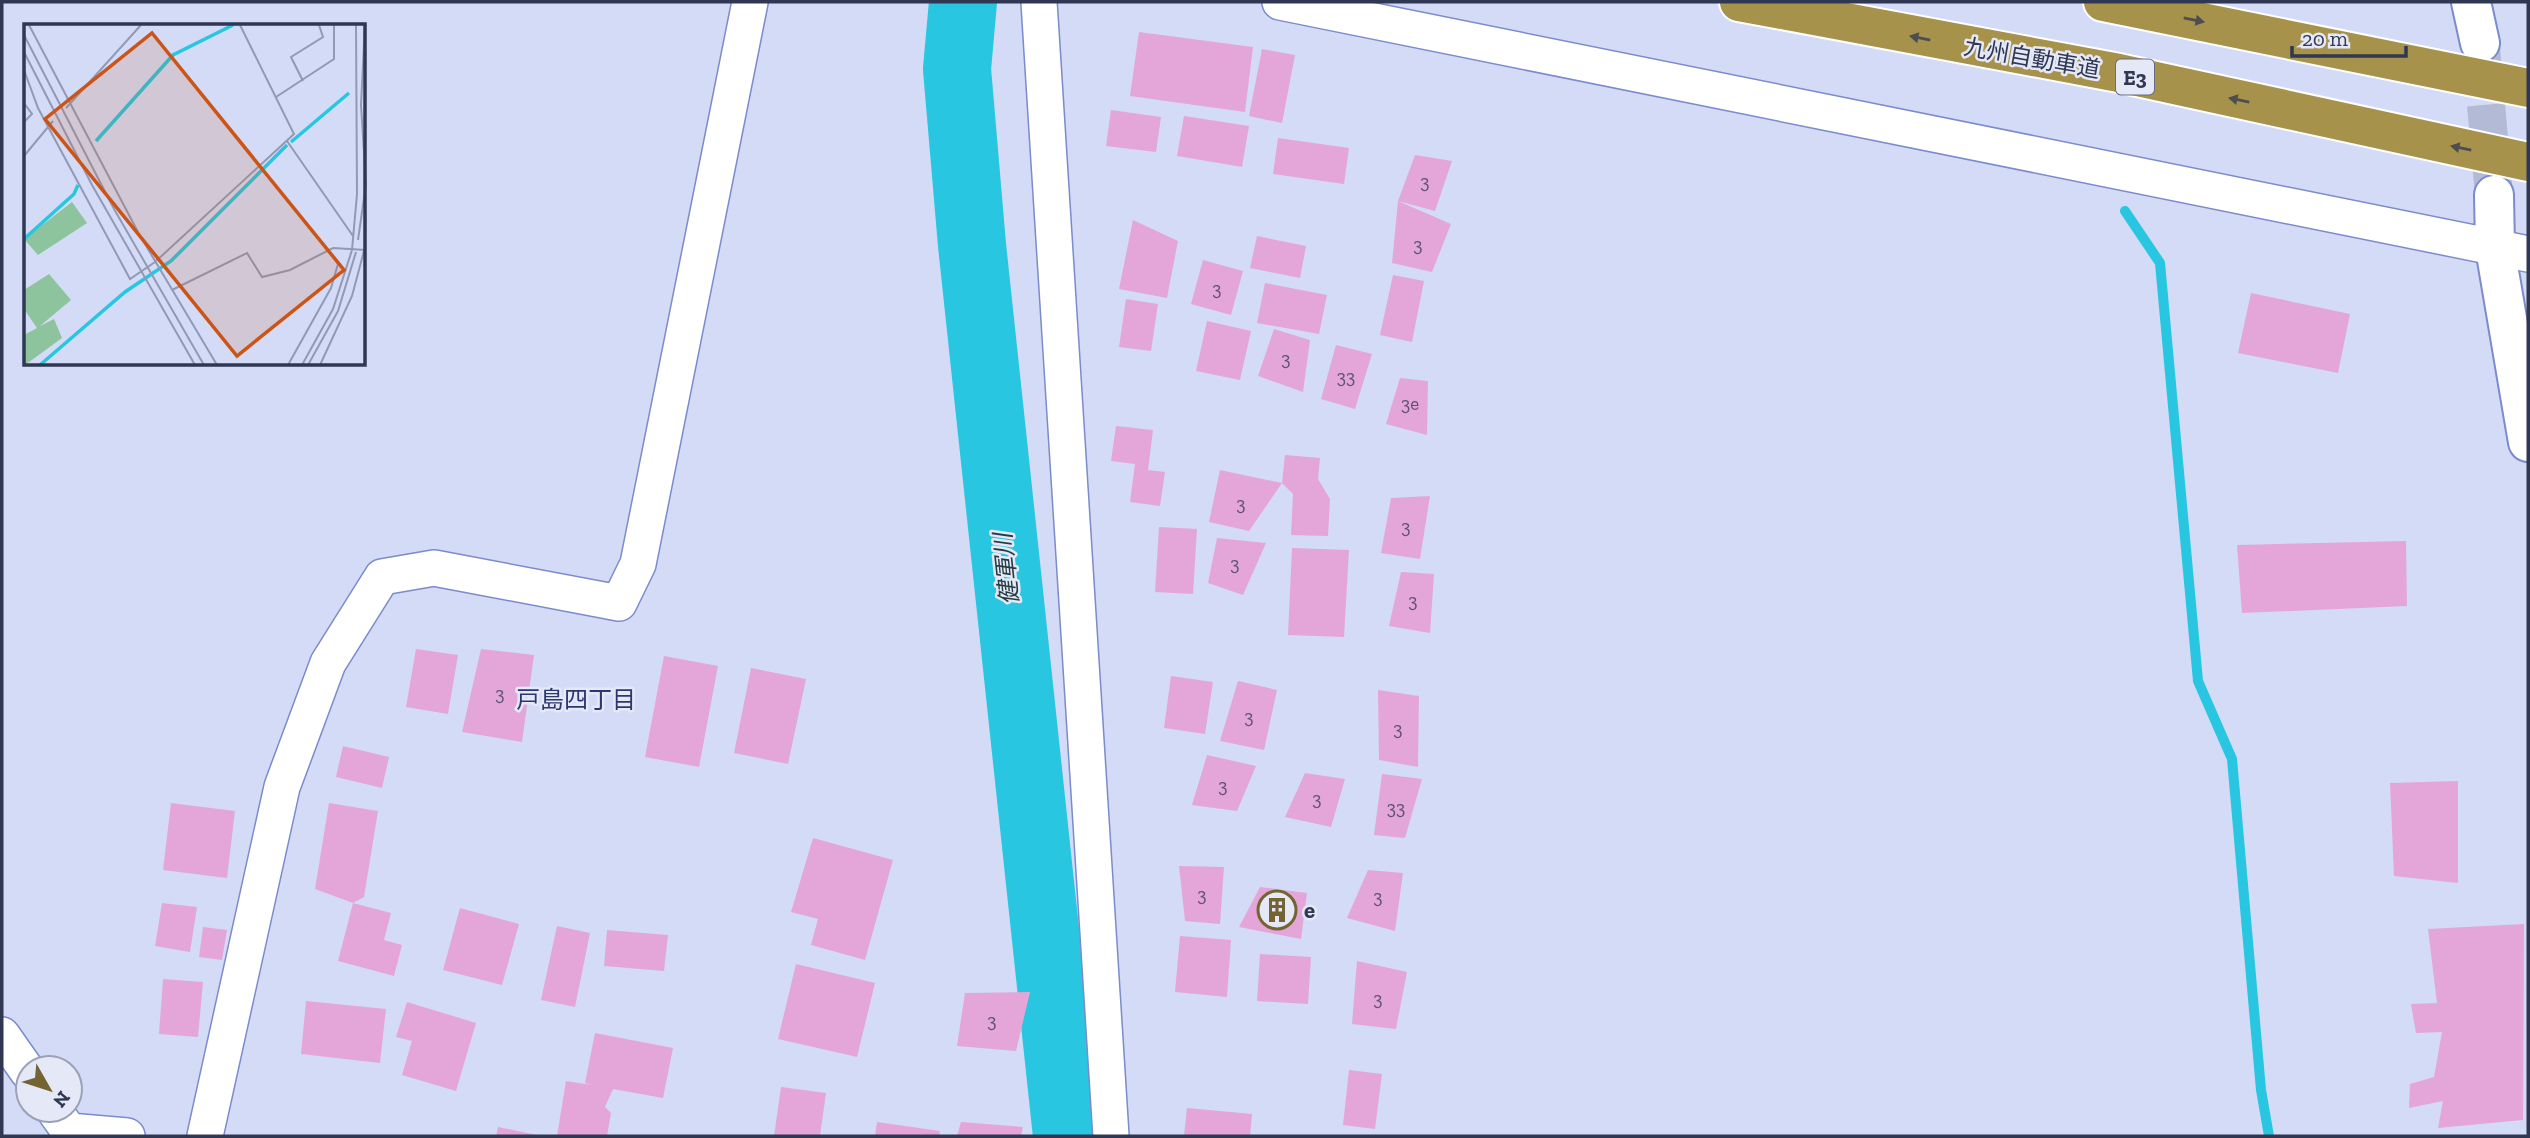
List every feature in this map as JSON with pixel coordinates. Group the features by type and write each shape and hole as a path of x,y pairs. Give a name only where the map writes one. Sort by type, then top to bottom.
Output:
{"highway":[{"name":"九州自動車道","path":"1740,2 2119,73 2528,162"},
{"path":"2103,2 2427,65 2528,88"}],"street":[{"path":"205,1136 282,787 328,663 382,577 434,568 619,603 638,564 751,2"},
{"path":"1039,2 1111,1136"},
{"path":"1280,2 2512,251"},
{"path":"2471,2 2480,43"},
{"path":"2494,195 2512,251 2528,442"},
{"path":"2,1035 15,1054"},
{"path":"64,1124 69,1131 127,1136"}],"building":[{"path":"1139,32 1253,47 1245,112 1130,96"},
{"path":"1262,49 1295,55 1282,123 1249,116"},
{"path":"1111,110 1161,117 1156,152 1106,146"},
{"path":"1184,116 1249,126 1242,167 1177,156"},
{"path":"1278,138 1349,148 1344,184 1273,174"},
{"path":"1415,155 1452,161 1435,211 1398,201"},
{"path":"1398,201 1451,224 1432,272 1392,263"},
{"path":"1133,220 1178,241 1167,298 1119,289"},
{"path":"1257,236 1306,246 1300,278 1250,268"},
{"path":"1203,260 1243,271 1231,315 1191,304"},
{"path":"1393,275 1424,281 1412,342 1380,335"},
{"path":"1265,283 1327,295 1319,334 1257,323"},
{"path":"2251,293 2350,314 2338,373 2238,353"},
{"path":"1126,299 1158,304 1151,351 1119,347"},
{"path":"1207,321 1251,331 1240,380 1196,371"},
{"path":"1274,329 1310,340 1303,392 1258,376"},
{"path":"1336,345 1372,354 1355,409 1321,399"},
{"path":"1400,378 1428,381 1427,435 1386,424"},
{"path":"1116,426 1153,430 1148,470 1165,472 1160,506 1130,502 1135,464 1111,461"},
{"path":"1285,455 1320,458 1318,479 1330,499 1328,536 1291,535 1293,494 1282,483"},
{"path":"1220,470 1282,483 1249,531 1209,522"},
{"path":"1430,496 1420,559 1381,553 1391,498"},
{"path":"1159,527 1197,529 1193,594 1155,592"},
{"path":"1217,538 1266,543 1243,595 1208,583"},
{"path":"2406,541 2407,606 2242,613 2237,545"},
{"path":"1292,548 1349,550 1344,637 1288,635"},
{"path":"1401,572 1434,574 1430,633 1389,626"},
{"path":"416,649 458,655 448,714 406,707"},
{"path":"481,649 534,655 522,742 462,732"},
{"path":"664,656 718,666 699,767 645,757"},
{"path":"751,668 806,679 788,764 734,753"},
{"path":"1171,676 1213,682 1205,734 1164,728"},
{"path":"1238,681 1277,690 1264,750 1220,741"},
{"path":"1378,690 1419,696 1418,767 1379,760"},
{"path":"343,746 389,757 382,788 336,777"},
{"path":"1207,755 1256,766 1237,811 1192,805"},
{"path":"1305,773 1345,779 1331,827 1285,817"},
{"path":"1382,774 1422,779 1405,838 1374,835"},
{"path":"2458,781 2458,883 2394,876 2390,783"},
{"path":"171,803 235,811 227,878 163,870"},
{"path":"329,803 378,811 364,897 353,903 315,889"},
{"path":"813,838 893,860 865,960 811,945 818,919 791,912"},
{"path":"1179,866 1224,867 1220,924 1185,921"},
{"path":"1368,870 1403,873 1395,931 1347,918"},
{"name":"e","path":"1260,887 1307,893 1301,939 1239,927"},
{"path":"162,903 197,907 190,952 155,946"},
{"path":"353,903 391,913 384,940 402,945 394,976 338,961"},
{"path":"460,908 519,924 502,985 443,970"},
{"path":"2524,924 2523,1120 2438,1128 2443,1101 2409,1108 2410,1084 2434,1077 2442,1032 2416,1033 2411,1004 2437,1003 2428,929"},
{"path":"557,926 590,933 575,1007 541,1000"},
{"path":"203,927 227,930 222,960 199,957"},
{"path":"607,930 668,935 664,971 604,966"},
{"path":"1180,936 1231,940 1227,997 1175,992"},
{"path":"1260,954 1311,957 1308,1004 1257,1001"},
{"path":"1357,961 1407,972 1396,1029 1352,1024"},
{"path":"796,964 875,983 857,1057 778,1039"},
{"path":"163,979 203,982 198,1037 159,1034"},
{"path":"1030,992 1016,1051 957,1046 965,993"},
{"path":"306,1001 386,1009 380,1063 301,1054"},
{"path":"407,1002 476,1023 456,1091 402,1075 412,1041 396,1037"},
{"path":"595,1033 673,1048 663,1098 613,1089 605,1107 611,1113 607,1136 557,1136 566,1081 592,1085 585,1083"},
{"path":"1349,1070 1382,1074 1375,1129 1343,1125"},
{"path":"781,1087 826,1093 820,1136 774,1136"},
{"path":"1187,1108 1252,1114 1250,1136 1184,1136"},
{"path":"877,1122 940,1131 939,1136 875,1136"},
{"path":"961,1122 1023,1127 1021,1136 957,1136"},
{"path":"498,1127 537,1135 537,1136 496,1136"}],"waterway":[{"name":"健軍川","path":"963,2 957,69 972,245 1067,1136"},
{"path":"2125,211 2160,263 2198,681 2232,759 2261,1090 2269,1136"}],"tunnel":[{"path":"2481,48 2494,195"}],"place":[{"name":"e","path":"1277,910"}],"district":[{"name":"戸島四丁目","path":"576,699"}]}
